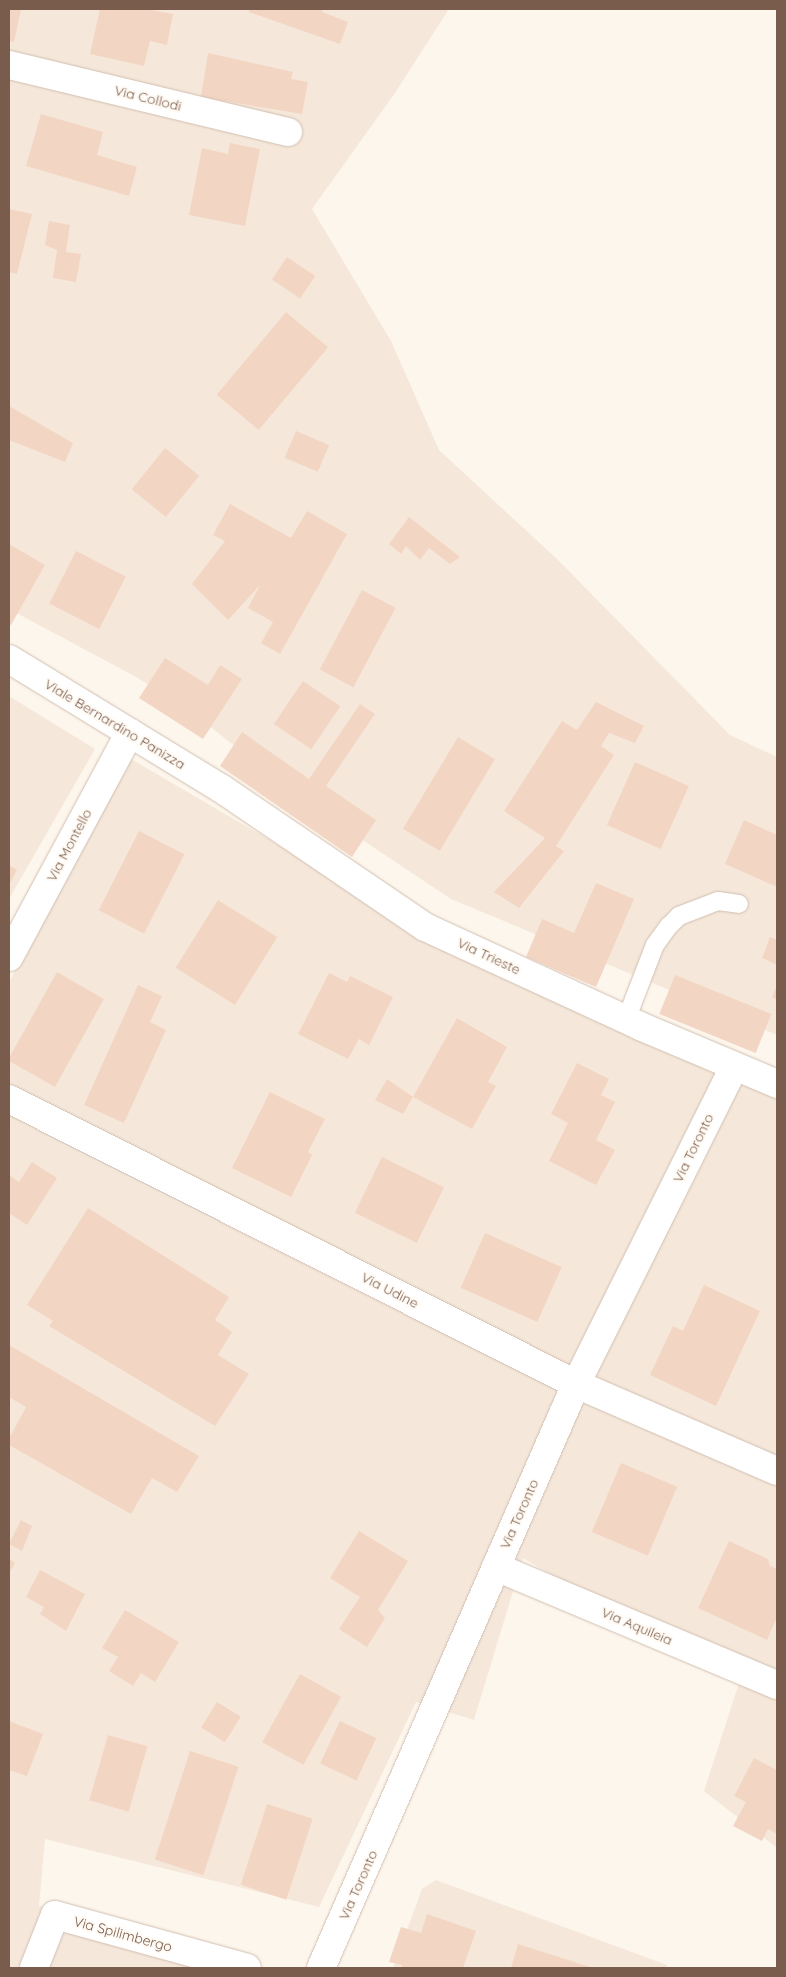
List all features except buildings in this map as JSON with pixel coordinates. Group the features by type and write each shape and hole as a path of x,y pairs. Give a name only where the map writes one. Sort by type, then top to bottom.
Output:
{"street":[{"name":"Via Collodi","path":"9,65 288,132"},
{"name":"Viale Bernardino Panizza","path":"9,659 222,789"},
{"name":"Via Montello","path":"9,957 130,732"},
{"name":"Via Trieste","path":"222,789 425,927 626,1020 777,1084"},
{"name":"Via Toronto","path":"321,1968 576,1384 734,1066"},
{"name":"Via Udine","path":"9,1099 576,1384 777,1471"},
{"name":"Via Aquileia","path":"496,1567 777,1685"},
{"name":"Via Spilimbergo","path":"34,1968 55,1915 247,1968"}],"lane":[{"path":"626,1020 654,944 668,926 680,916 718,900 739,904"}],"shaded area":[{"path":"9,9 449,9 395,93 312,209 391,341 439,450 558,560 730,735 777,757 777,1035 451,899 316,809 204,722 138,678 9,609"},
{"path":"9,696 95,749 9,899"},
{"path":"126,756 287,850 428,943 777,1089 777,1848 704,1791 739,1683 523,1558 474,1720 416,1702 319,1907 45,1839 39,1906 260,1968 9,1968 9,982"},
{"path":"436,1880 667,1965 666,1968 393,1968 422,1889"}]}
